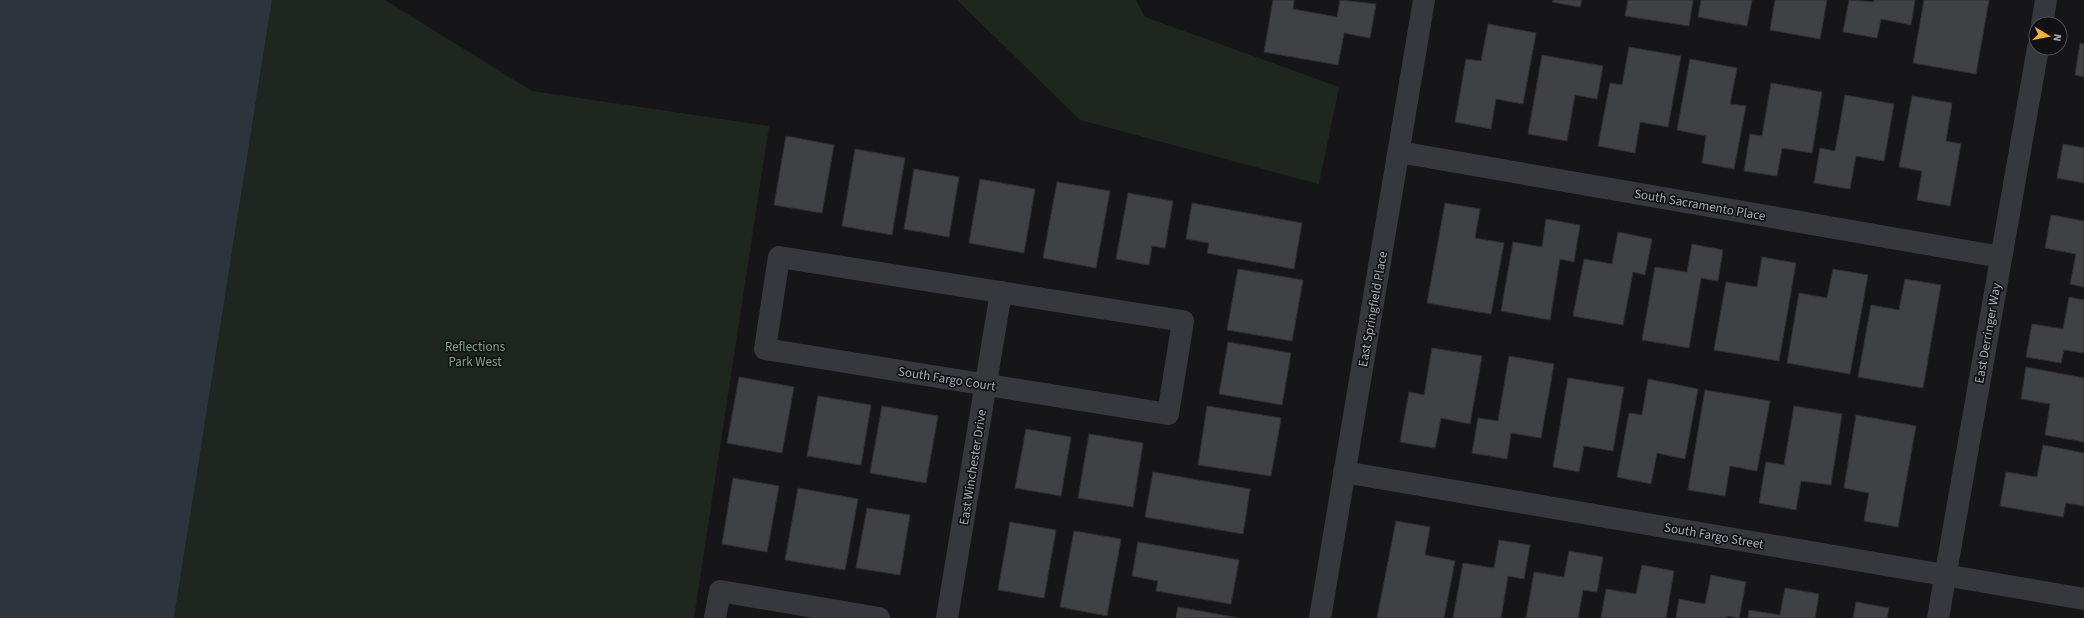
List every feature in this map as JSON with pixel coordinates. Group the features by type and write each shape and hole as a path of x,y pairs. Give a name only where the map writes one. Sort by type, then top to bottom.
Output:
{"street":[{"name":"East Springfield Place","path":"1320,618 1424,0"},
{"path":"2043,16 2046,0"},
{"name":"East Derringer Way","path":"1938,618 2037,56"},
{"name":"South Sacramento Place","path":"1399,152 2001,257"},
{"name":"South Fargo Court","path":"779,256 1001,292 1183,321 1168,414 764,349 779,256"},
{"name":"East Winchester Drive","path":"947,618 1001,292"},
{"name":"South Fargo Street","path":"1344,472 2084,599"},
{"path":"715,618 720,591 879,618"}],"green space":[{"name":"Reflections Park West","path":"272,0 385,0 532,91 769,126 694,618 174,618"},
{"path":"957,0 1136,0 1145,17 1339,87 1319,184 1080,120"}],"shaded area":[{"path":"0,0 272,0 174,618 0,618"}],"building":[{"path":"1273,0 1294,0 1293,9 1337,17 1340,0 1376,4 1370,38 1344,33 1338,65 1264,52"},
{"path":"1553,0 1582,0 1580,7 1552,2"},
{"path":"1628,0 1693,0 1689,26 1625,16"},
{"path":"1701,0 1752,0 1747,26 1698,17"},
{"path":"1775,0 1827,0 1820,39 1770,30"},
{"path":"1849,0 1874,2 1874,0 1915,0 1911,25 1881,19 1877,38 1843,32"},
{"path":"1924,0 1989,0 1976,74 1913,63"},
{"path":"1488,24 1536,33 1523,104 1496,99 1491,129 1455,122 1466,59 1481,61"},
{"path":"2080,43 2084,44 2084,77 2075,75"},
{"path":"1629,47 1681,56 1668,127 1640,122 1635,153 1598,146 1610,83 1622,85"},
{"path":"1542,55 1603,66 1597,99 1575,95 1567,141 1528,134"},
{"path":"1690,59 1737,68 1730,104 1746,106 1734,169 1702,163 1706,136 1677,130"},
{"path":"1771,83 1822,92 1812,153 1782,148 1777,176 1744,171 1750,134 1762,136"},
{"path":"1845,95 1894,104 1884,161 1856,156 1850,189 1814,183 1820,148 1835,151"},
{"path":"1912,96 1952,103 1946,141 1961,144 1950,206 1917,200 1922,171 1899,167"},
{"path":"786,136 834,145 822,213 774,205"},
{"path":"2063,144 2084,148 2084,183 2057,178"},
{"path":"855,149 905,158 892,235 842,226"},
{"path":"914,169 959,177 949,237 904,229"},
{"path":"980,179 1035,189 1024,253 969,243"},
{"path":"1057,182 1110,191 1096,268 1043,258"},
{"path":"1128,193 1173,201 1165,248 1152,246 1149,265 1116,259"},
{"path":"1192,203 1302,223 1294,269 1207,253 1209,243 1186,239"},
{"path":"1445,203 1480,209 1475,238 1504,243 1491,314 1427,303"},
{"path":"2051,215 2084,221 2084,287 2070,284 2076,254 2045,248"},
{"path":"1546,219 1580,225 1574,262 1560,259 1550,320 1501,311 1513,242 1542,247"},
{"path":"1618,232 1652,239 1645,275 1633,272 1623,325 1573,316 1584,259 1612,264"},
{"path":"1692,244 1723,250 1718,281 1701,278 1689,348 1642,340 1655,267 1687,272"},
{"path":"1762,257 1796,263 1779,361 1714,350 1726,282 1757,287"},
{"path":"1238,269 1303,280 1292,341 1227,330"},
{"path":"1833,269 1868,275 1850,374 1787,363 1799,293 1827,298"},
{"path":"1905,279 1941,285 1923,388 1858,377 1871,305 1899,310"},
{"path":"2069,297 2084,300 2084,353 2064,350 2061,363 2026,357 2032,324 2063,329"},
{"path":"1228,342 1291,353 1282,405 1219,394"},
{"path":"1432,348 1482,356 1470,424 1441,418 1435,448 1400,442 1409,392 1424,395"},
{"path":"1509,356 1554,364 1541,438 1511,433 1507,459 1472,453 1478,418 1498,421"},
{"path":"2026,367 2084,378 2084,442 2045,435 2050,404 2021,399"},
{"path":"739,377 794,387 782,453 727,443"},
{"path":"1568,378 1624,387 1613,451 1584,446 1579,472 1553,467"},
{"path":"1648,379 1698,389 1685,459 1657,453 1651,484 1617,477 1629,413 1642,415"},
{"path":"1705,390 1770,401 1757,471 1730,466 1725,496 1688,490"},
{"path":"818,396 871,405 861,465 807,456"},
{"path":"882,406 938,416 926,483 870,473"},
{"path":"1207,406 1281,418 1271,476 1198,465"},
{"path":"1794,406 1842,414 1831,485 1801,481 1796,510 1759,503 1766,462 1784,465"},
{"path":"1856,415 1916,426 1898,527 1864,521 1869,493 1844,488"},
{"path":"1026,429 1071,437 1061,496 1015,488"},
{"path":"1089,434 1143,443 1133,507 1078,498"},
{"path":"2043,445 2084,453 2084,506 2066,503 2063,517 2000,506 2006,472 2037,477"},
{"path":"1153,472 1250,489 1243,534 1145,517"},
{"path":"733,478 779,486 767,552 722,544"},
{"path":"798,488 858,499 845,570 785,560"},
{"path":"867,508 910,515 900,575 856,568"},
{"path":"1396,521 1430,527 1425,555 1455,561 1444,618 1377,618"},
{"path":"1010,522 1056,530 1044,598 998,590"},
{"path":"1074,531 1121,539 1107,616 1060,607"},
{"path":"1499,540 1530,545 1524,579 1508,576 1501,618 1453,618 1463,563 1494,568"},
{"path":"1138,542 1239,560 1231,604 1156,591 1158,581 1132,576"},
{"path":"1569,551 1603,557 1597,592 1583,590 1578,618 1526,618 1534,572 1564,577"},
{"path":"1642,565 1674,571 1666,618 1601,618 1606,589 1636,594"},
{"path":"1711,575 1746,582 1739,618 1727,616 1727,618 1676,618 1679,599 1705,604"},
{"path":"1785,588 1819,594 1815,618 1748,618 1749,610 1780,615"},
{"path":"1856,602 1889,608 1887,618 1853,618"},
{"path":"1178,607 1239,618 1176,618"}]}
